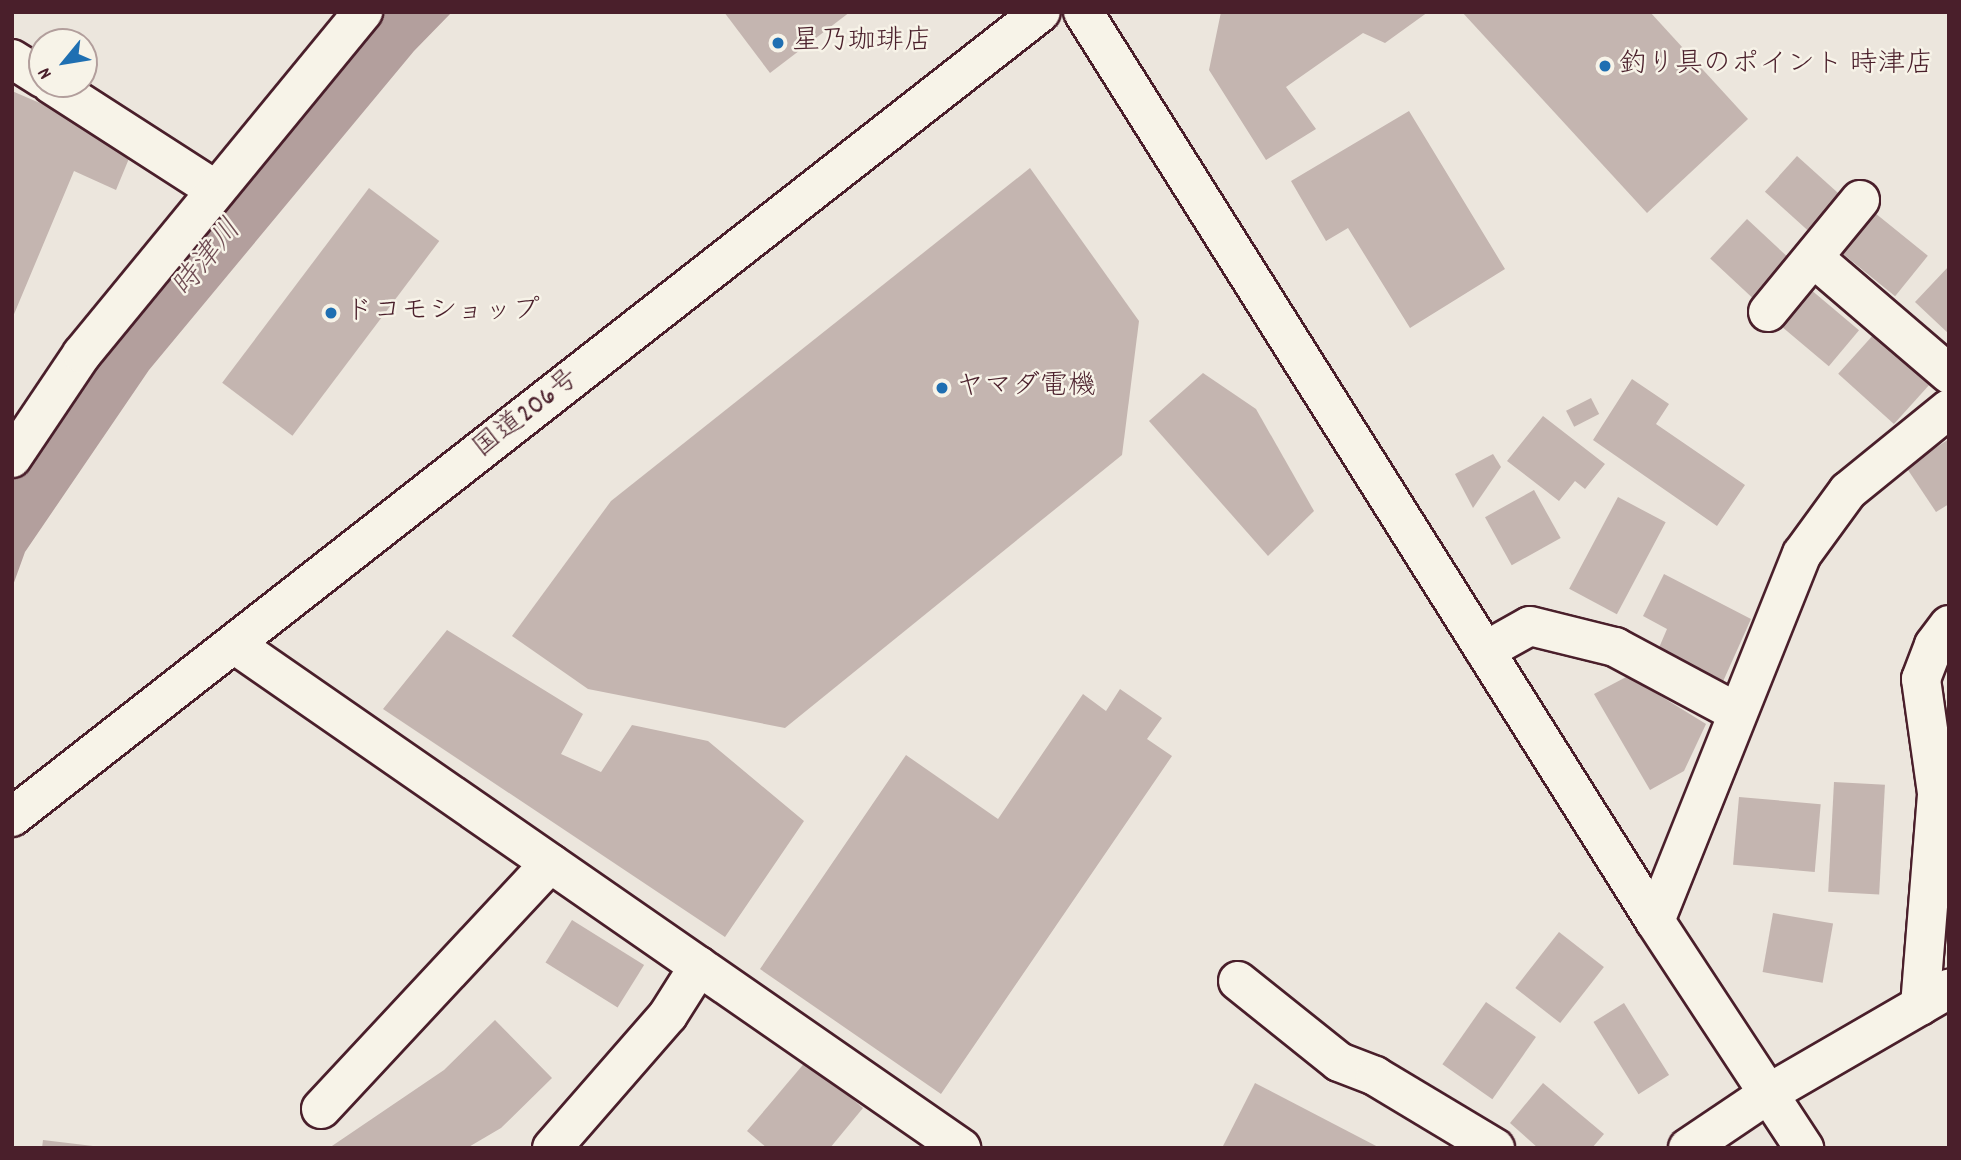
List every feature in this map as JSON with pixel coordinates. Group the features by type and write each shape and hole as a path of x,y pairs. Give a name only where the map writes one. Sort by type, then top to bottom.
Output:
{"main road":[{"path":"12,458 82,354 214,189 363,12"},
{"name":"国道206号","path":"16,814 1041,12"},
{"path":"1083,12 1655,921 1771,1092 1804,1148"},
{"path":"12,59 28,70"},
{"path":"73,98 214,189"},
{"path":"1768,312 1815,259 1860,200"},
{"path":"1815,259 1949,374"},
{"path":"1655,921 1736,712 1802,554 1848,491 1949,409"},
{"path":"1688,1148 1771,1092 1934,998 1937,793 1921,679 1934,645 1949,625"},
{"path":"1485,651 1530,626 1615,647 1736,712"},
{"path":"234,644 699,966 948,1143"},
{"path":"321,1110 551,863"},
{"path":"552,1148 668,1014 699,966"},
{"path":"1238,981 1339,1062 1375,1076 1495,1148"}],"water":[{"name":"時津川","path":"375,12 452,12 414,51 149,370 25,552 12,588 12,481 136,306"}],"building":[{"name":"星乃珈琲店","path":"724,12 850,12 770,73"},
{"path":"1221,12 1428,12 1385,43 1363,33 1286,87 1316,129 1266,160 1209,70"},
{"name":"釣り具のポイント 時津店","path":"1462,12 1650,12 1748,119 1647,213"},
{"path":"12,91 135,144 116,190 74,171 12,319"},
{"path":"1409,111 1505,269 1410,328 1348,228 1326,241 1291,181"},
{"path":"1797,156 1843,197 1811,233 1765,192"},
{"name":"ヤマダ電機","path":"1030,168 1139,321 1122,455 785,728 588,689 512,636 611,501"},
{"name":"ドコモショップ","path":"369,188 439,241 292,436 222,383"},
{"path":"1875,213 1928,256 1895,296 1842,253"},
{"path":"1747,219 1792,261 1756,301 1710,258"},
{"path":"1949,266 1949,334 1915,302"},
{"path":"1810,289 1859,330 1829,366 1780,325"},
{"path":"1875,333 1931,383 1894,424 1838,374"},
{"path":"1203,373 1256,409 1314,511 1268,556 1149,421"},
{"path":"1632,379 1669,404 1656,424 1745,485 1717,526 1593,440"},
{"path":"1591,398 1599,414 1574,427 1566,411"},
{"path":"1543,416 1605,464 1585,489 1575,481 1559,501 1507,461"},
{"path":"1949,439 1949,504 1936,512 1906,467"},
{"path":"1493,454 1501,467 1473,508 1455,474"},
{"path":"1534,490 1561,538 1512,565 1485,517"},
{"path":"1618,497 1666,522 1617,614 1569,589"},
{"path":"1664,574 1751,619 1721,686 1655,657 1667,629 1643,616"},
{"path":"447,630 583,714 561,754 601,772 632,725 708,741 804,821 725,937 383,709"},
{"path":"1628,676 1706,724 1684,771 1650,790 1594,694"},
{"path":"1120,689 1162,718 1147,739 1172,756 941,1094 760,969 906,755 998,819 1083,694 1106,711"},
{"path":"1834,782 1885,785 1879,895 1828,892"},
{"path":"1739,797 1821,804 1815,872 1733,865"},
{"path":"1773,913 1833,924 1823,983 1763,972"},
{"path":"572,920 644,965 618,1007 546,962"},
{"path":"1559,932 1604,967 1560,1023 1515,988"},
{"path":"1486,1002 1536,1037 1492,1099 1442,1064"},
{"path":"1624,1003 1669,1075 1639,1094 1593,1022"},
{"path":"495,1020 552,1078 501,1128 467,1148 329,1148 444,1070"},
{"path":"807,1060 863,1108 830,1148 767,1148 747,1131"},
{"path":"1255,1083 1380,1148 1222,1148"},
{"path":"1543,1083 1604,1134 1592,1148 1538,1148 1510,1123"},
{"path":"43,1140 93,1146 93,1148 42,1148"}],"place":[{"name":"星乃珈琲店","path":"778,43"},
{"name":"釣り具のポイント 時津店","path":"1605,66"},
{"name":"ドコモショップ","path":"331,313"},
{"name":"ヤマダ電機","path":"942,388"}]}
